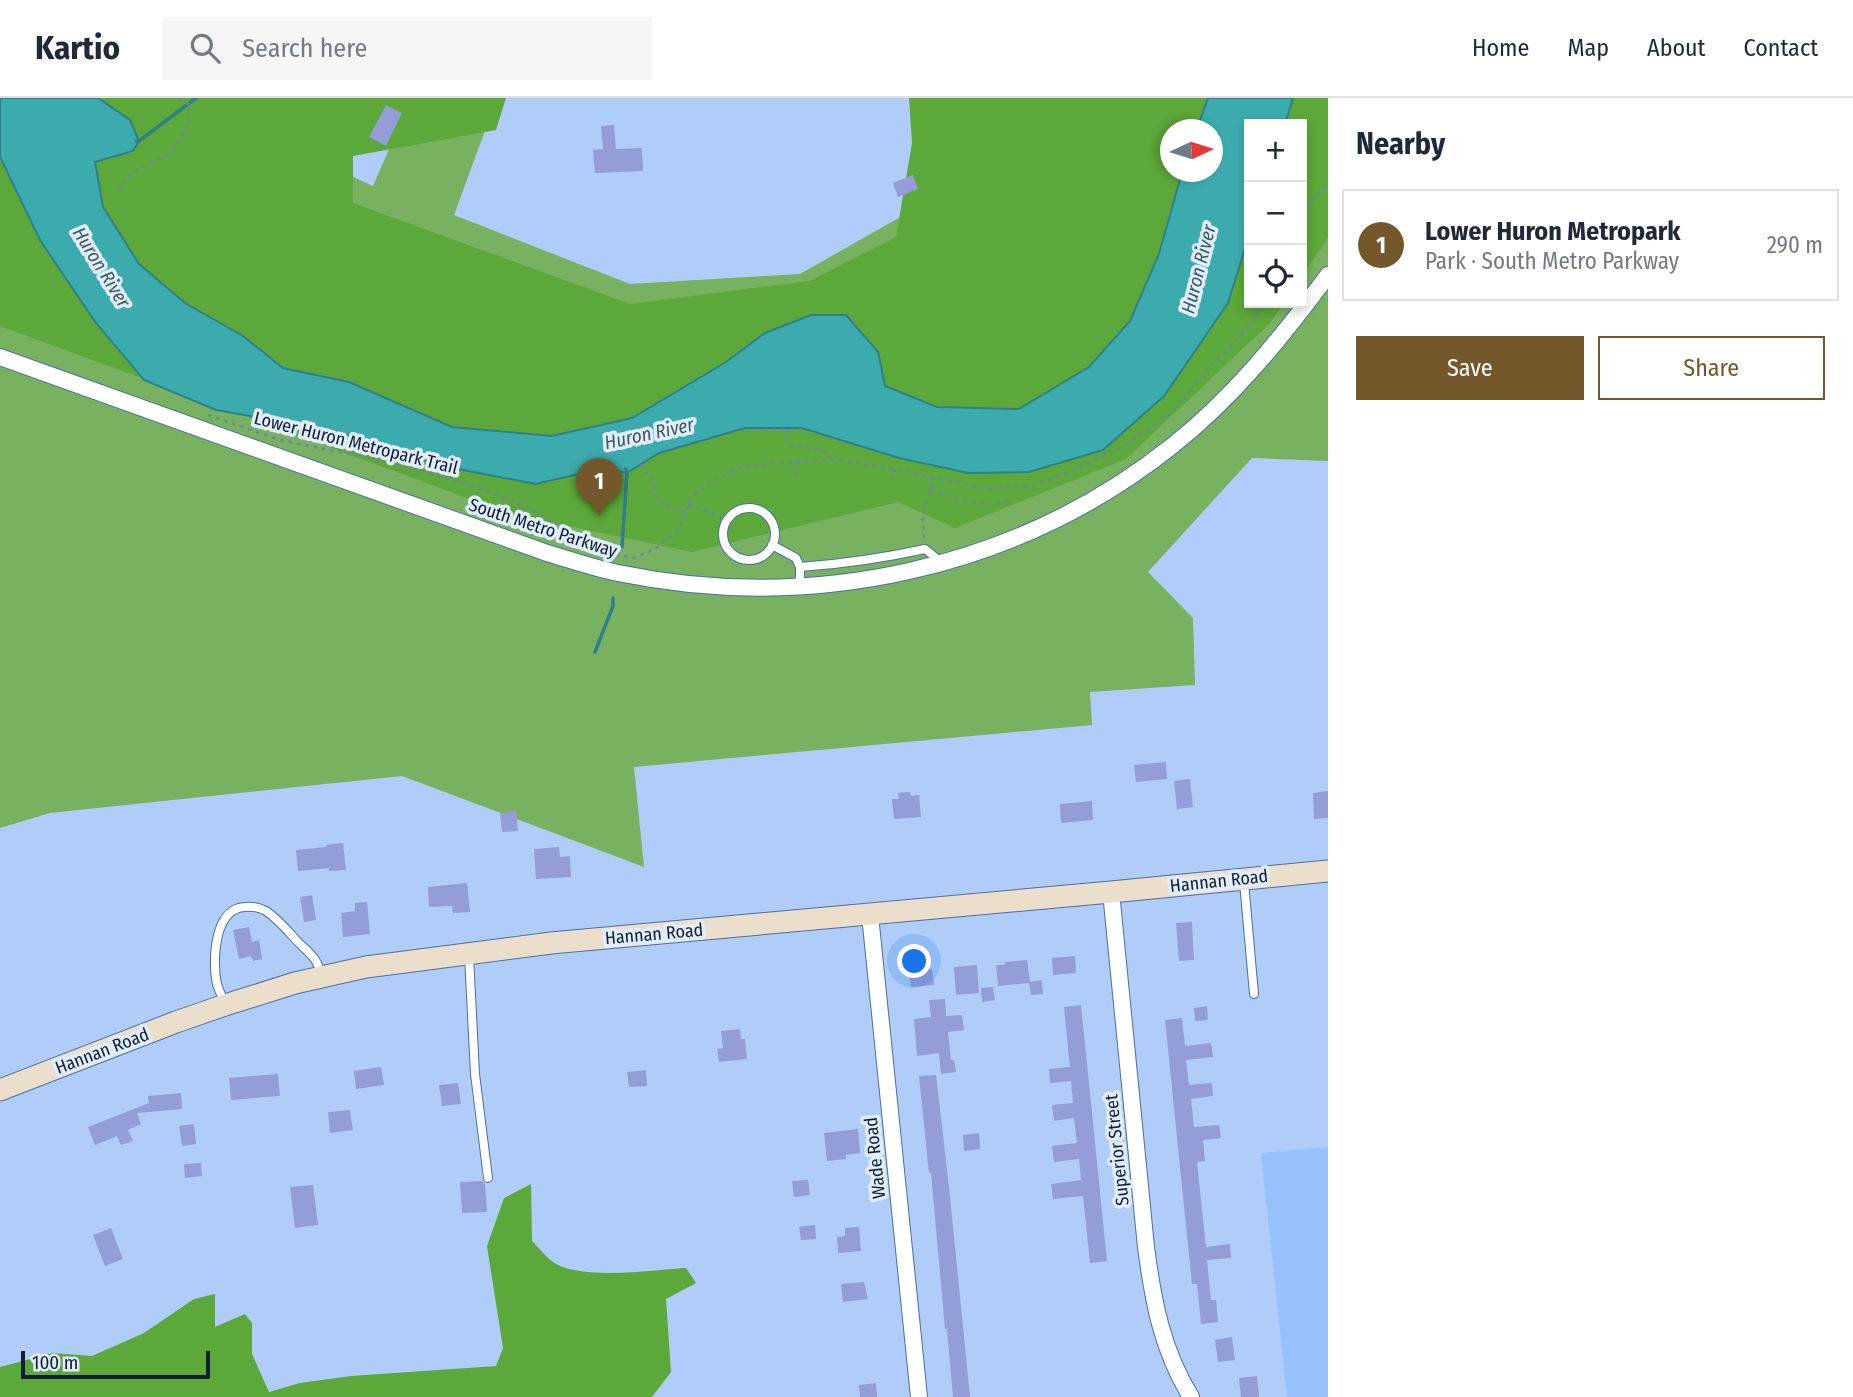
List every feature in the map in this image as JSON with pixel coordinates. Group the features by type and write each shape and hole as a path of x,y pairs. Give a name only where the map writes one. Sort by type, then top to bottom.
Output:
{"street":[{"name":"South Metro Parkway","path":"0,357 582,564 673,582 747,589 800,588 871,579 943,564 1000,544 1058,518 1120,483 1156,458 1244,379 1328,275"},
{"name":"Hannan Road","path":"0,1090 225,1005 321,976 366,967 565,942 1328,871"},
{"name":"Superior Street","path":"1111,892 1153,1295 1164,1340 1191,1397"},
{"name":"Wade Road","path":"870,915 919,1397"}],"lane":[{"path":"746,508 754,508 768,516 775,533 772,545 764,556 746,560 730,552 723,537 727,520 738,510 746,508"},
{"path":"772,545 796,558 800,567 800,588"},
{"path":"800,567 841,564 925,549 943,564"},
{"path":"1244,879 1254,994"},
{"path":"225,1005 217,985 217,942 223,921 235,908 249,906 264,910 275,918 319,963 321,976"},
{"path":"468,953 475,1074 488,1178"}],"path":[{"path":"119,191 134,172 171,151 183,136 190,117 189,104 174,98"},
{"path":"1307,208 1328,185"},
{"name":"Lower Huron Metropark Trail","path":"202,413 280,440 398,464 471,485 522,505 613,554 635,558 656,548 678,530 690,499 708,484 741,467 839,460 895,468 987,489 1035,485 1119,449 1171,414 1206,370 1246,330 1260,308"},
{"path":"787,429 790,446 820,449 828,452 830,460"},
{"path":"747,430 801,430"},
{"path":"796,462 796,475"},
{"path":"641,464 653,482 656,495 662,504 685,512"},
{"path":"892,480 895,468"},
{"path":"925,549 923,517 934,477"},
{"path":"932,490 975,503 997,505 1008,501"},
{"path":"688,504 727,520"}],"shaded area":[{"path":"0,98 208,110 373,186 411,98 497,98 454,215 630,284 800,274 932,199 914,158 1160,122 1160,182 1223,182 1223,119 1183,119 1328,98 1328,461 1252,458 1148,572 1193,618 1195,685 1090,692 1092,725 634,767 644,867 402,776 50,813 0,828"},
{"path":"1328,1147 1328,1397 1287,1397 1261,1153"}],"green space":[{"path":"0,98 506,98 496,130 353,156 353,203 630,304 809,281 896,237 912,143 909,98 1328,98 1328,238 1307,269 1307,119 1244,119 1244,308 1280,308 1270,323 1126,459 955,528 898,502 692,552 511,514 0,326"},
{"path":"531,1184 532,1241 556,1264 584,1272 601,1273 686,1268 696,1283 666,1299 671,1372 652,1397 0,1397 0,1367 53,1353 92,1356 144,1333 194,1299 215,1294 215,1327 245,1314 252,1323 252,1354 269,1392 300,1383 351,1376 496,1366 503,1348 487,1246 504,1198"}],"water":[{"name":"Huron River","path":"0,98 98,98 130,120 139,141 133,151 95,162 103,207 139,264 185,303 243,336 283,368 349,382 452,427 552,436 632,418 726,362 765,333 811,315 846,315 878,352 885,386 937,407 1019,409 1089,367 1130,321 1159,254 1179,182 1223,182 1223,119 1201,119 1208,98 1293,98 1287,119 1244,119 1244,252 1228,303 1164,396 1103,450 1029,472 968,473 899,458 802,428 745,428 659,453 627,473 604,468 536,484 443,466 332,430 216,410 144,380 96,323 40,240 0,157"}],"building":[{"path":"386,105 402,113 386,146 369,137"},
{"path":"614,125 616,149 642,148 643,171 595,173 593,150 603,149 601,126"},
{"path":"913,175 918,189 898,197 893,183"},
{"path":"1166,762 1167,779 1136,782 1134,765"},
{"path":"1190,779 1193,807 1177,809 1174,781"},
{"path":"1328,791 1328,818 1314,819 1313,793"},
{"path":"910,792 911,796 919,795 921,817 894,819 892,799 899,799 898,793"},
{"path":"1092,801 1093,820 1061,823 1060,804"},
{"path":"516,811 518,831 502,832 500,813"},
{"path":"343,843 346,870 329,871 329,868 298,871 296,850"},
{"path":"559,847 560,857 570,856 571,877 536,879 534,849"},
{"path":"467,883 470,912 453,913 452,906 429,907 428,887"},
{"path":"312,895 316,920 304,922 300,897"},
{"path":"367,902 370,934 343,937 341,913 355,911 355,903"},
{"path":"1192,922 1194,960 1179,961 1176,923"},
{"path":"249,927 252,942 259,940 262,959 253,961 251,956 239,959 233,930"},
{"path":"1075,956 1076,973 1053,975 1052,958"},
{"path":"1027,960 1030,982 1042,980 1043,994 1031,995 1029,983 998,986 996,965"},
{"path":"977,965 979,993 956,995 954,967"},
{"path":"932,969 934,985 911,987 909,971"},
{"path":"993,987 995,1000 982,1002 981,988"},
{"path":"945,999 946,1016 962,1015 964,1030 948,1032 951,1060 954,1060 956,1072 941,1074 939,1053 917,1056 914,1019 931,1017 929,1000"},
{"path":"1081,1005 1107,1261 1090,1263 1083,1196 1053,1199 1051,1184 1081,1180 1079,1159 1054,1162 1052,1146 1077,1143 1074,1118 1054,1121 1052,1105 1073,1103 1071,1081 1050,1083 1049,1069 1070,1067 1064,1007"},
{"path":"1207,1006 1208,1020 1195,1021 1194,1008"},
{"path":"1182,1018 1185,1046 1211,1043 1213,1057 1186,1060 1189,1085 1212,1083 1213,1096 1191,1099 1194,1127 1219,1125 1221,1138 1203,1140 1205,1161 1197,1162 1206,1247 1230,1244 1231,1258 1207,1260 1211,1300 1216,1300 1218,1322 1201,1324 1197,1284 1192,1284 1165,1020"},
{"path":"740,1029 741,1039 745,1039 747,1059 719,1062 717,1049 723,1048 721,1031"},
{"path":"381,1067 384,1085 356,1089 354,1071"},
{"path":"646,1070 647,1086 629,1087 627,1072"},
{"path":"278,1074 280,1096 231,1100 229,1078"},
{"path":"936,1075 970,1397 953,1397 945,1329 919,1076"},
{"path":"458,1083 461,1104 442,1106 439,1085"},
{"path":"181,1093 182,1109 137,1113 141,1124 128,1130 133,1141 121,1145 117,1136 95,1145 88,1127 149,1103 148,1096"},
{"path":"350,1110 353,1130 330,1133 328,1112"},
{"path":"194,1124 196,1144 182,1146 179,1126"},
{"path":"858,1129 860,1153 846,1155 846,1159 827,1161 824,1133"},
{"path":"979,1133 980,1149 964,1151 963,1135"},
{"path":"201,1163 202,1176 185,1178 184,1164"},
{"path":"808,1180 810,1195 794,1197 792,1181"},
{"path":"482,1181 485,1184 487,1212 462,1213 460,1182"},
{"path":"313,1185 318,1225 295,1228 290,1187"},
{"path":"815,1225 816,1239 801,1240 799,1227"},
{"path":"859,1227 861,1251 838,1253 837,1237 845,1236 845,1228"},
{"path":"111,1228 123,1259 105,1266 93,1235"},
{"path":"864,1282 868,1299 843,1302 841,1284"},
{"path":"1232,1337 1235,1360 1218,1362 1215,1340"},
{"path":"1257,1376 1259,1397 1241,1397 1239,1378"},
{"path":"876,1383 877,1397 860,1397 859,1385"}],"waterway":[{"path":"136,141 196,98"},
{"path":"622,547 626,469"},
{"path":"595,652 613,606 613,598"}],"place":[{"name":"Lower Huron Metropark","path":"599,516"}]}
